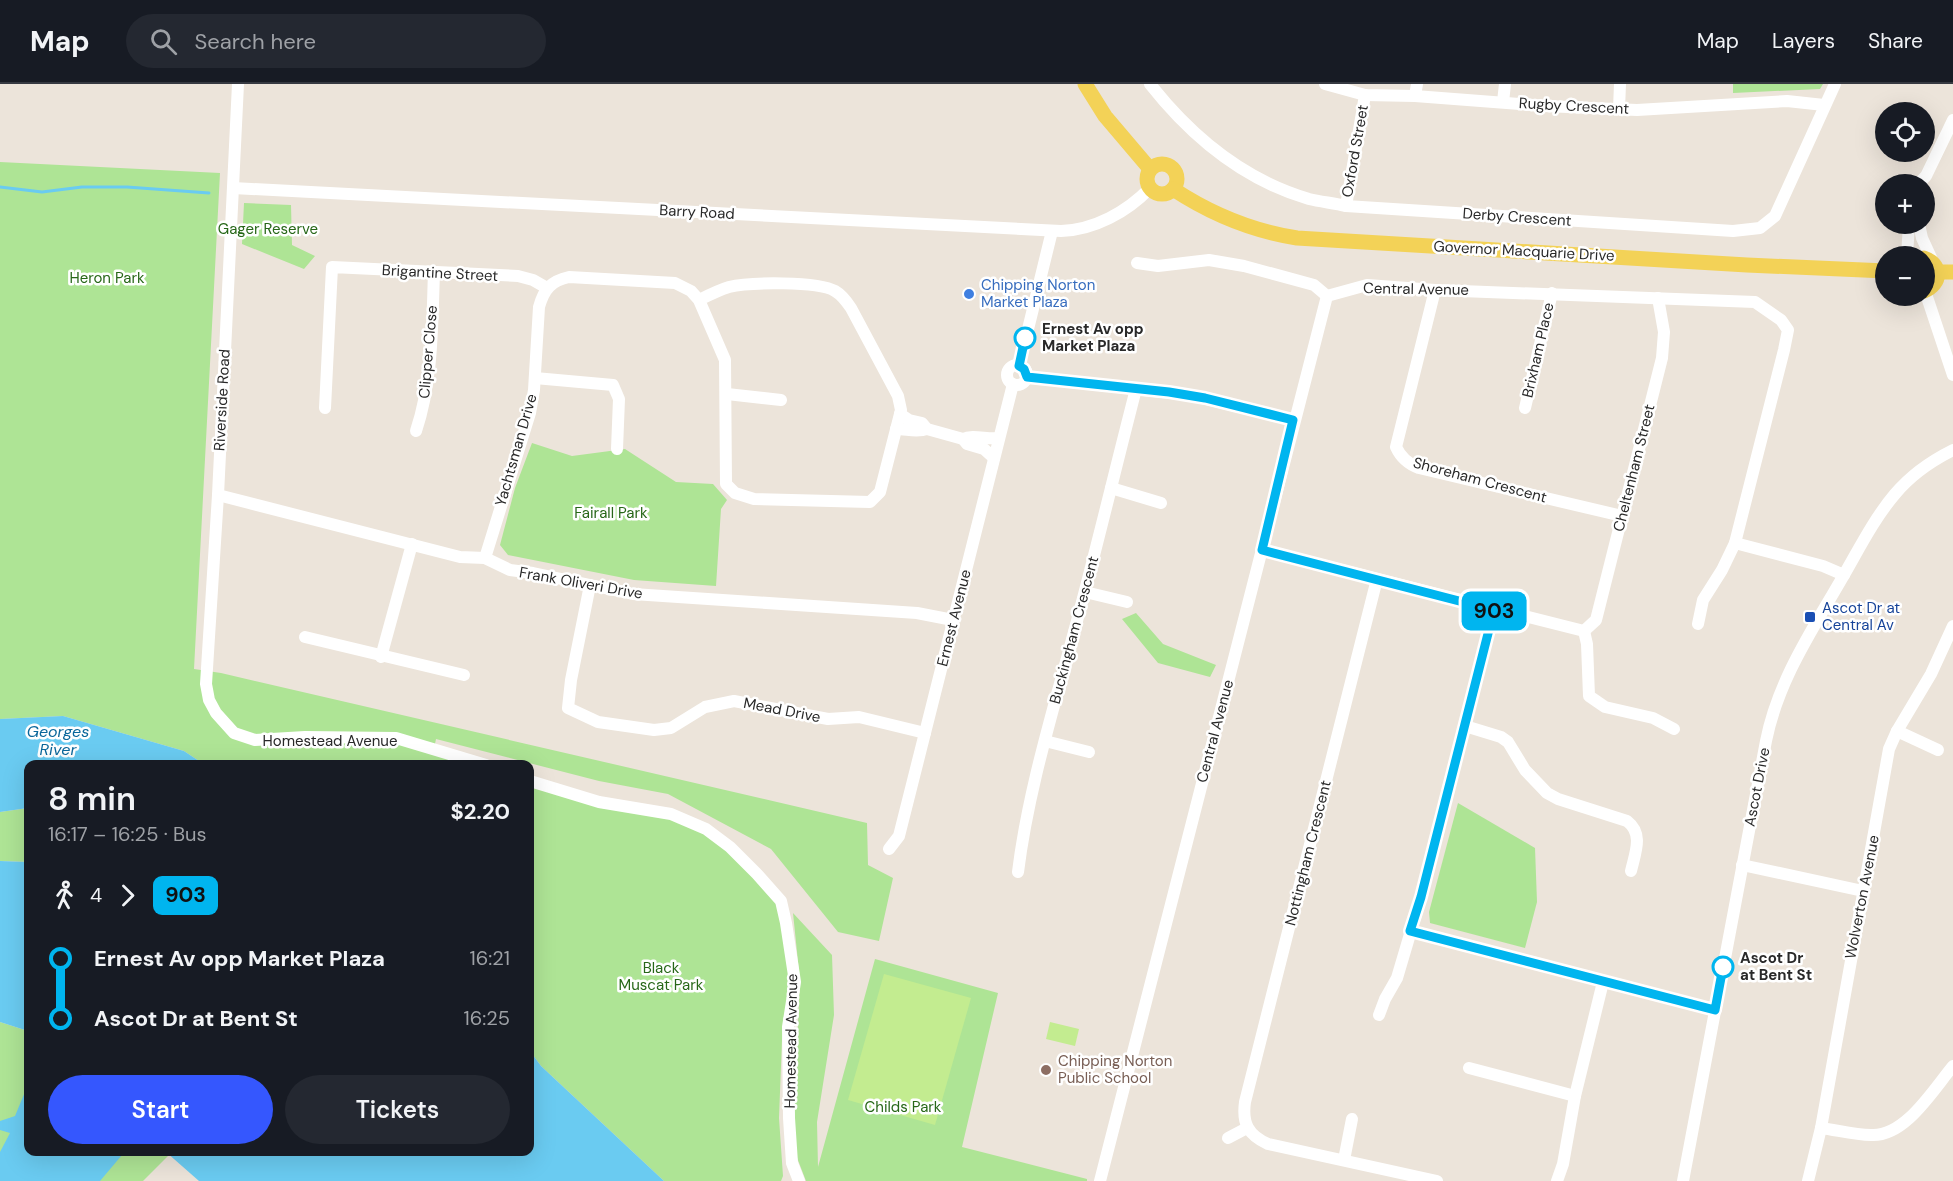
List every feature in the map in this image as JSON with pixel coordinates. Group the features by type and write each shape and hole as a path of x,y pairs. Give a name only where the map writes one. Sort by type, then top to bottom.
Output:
{"main road":[{"path":"1085,84 1111,125 1150,169"},
{"path":"1164,164 1173,169 1177,179 1173,189 1161,194 1150,188 1147,178 1150,169 1164,164"},
{"name":"Governor Macquarie Drive","path":"1173,189 1201,206 1232,220 1265,232 1297,238 1875,271"}],"street":[{"name":"Riverside Road","path":"216,714 209,700 206,684 218,495 238,84"},
{"name":"Derby Crescent","path":"1150,84 1190,129 1228,160 1292,193 1310,199 1346,206 1733,231 1760,228 1775,216 1835,84"},
{"name":"Rugby Crescent","path":"1325,84 1365,95 1416,90 1503,102 1637,110 1787,101 1824,105"},
{"path":"1503,102 1505,84"},
{"path":"1619,109 1620,84"},
{"name":"Oxford Street","path":"1346,206 1365,95"},
{"path":"1925,174 1953,120"},
{"name":"Barry Road","path":"233,188 1052,231 1077,230 1104,220 1126,209 1150,188"},
{"path":"1019,366 1052,231"},
{"path":"1921,234 1937,266"},
{"path":"1137,263 1158,267 1209,260 1244,266 1314,285 1327,296"},
{"name":"Brigantine Street","path":"325,408 332,267 518,276 533,280 546,288"},
{"name":"Clipper Close","path":"416,431 422,412 431,350 434,272"},
{"path":"546,288 556,280 569,277 675,283 691,291 699,300 725,360 726,484 735,493 754,499 870,502 880,492 900,414 898,396 893,385 851,308 835,291 824,287 752,283 728,287 699,300"},
{"name":"Central Avenue","path":"1100,1181 1262,550 1293,420 1327,296 1367,285 1435,290 1755,302 1781,320 1788,330 1735,543"},
{"name":"Yachtsman Drive","path":"485,558 530,413 535,378 539,307 546,288"},
{"name":"Shoreham Crescent","path":"1435,290 1396,447 1399,452 1409,464 1419,468 1622,516"},
{"name":"Brixham Place","path":"1525,408 1552,293"},
{"name":"Cheltenham Street","path":"1584,631 1596,620 1662,358 1664,332 1658,298"},
{"path":"1930,306 1953,375"},
{"path":"1019,366 1024,369 1027,377 1022,384 1013,384 1008,380 1007,374 1013,367 1019,366"},
{"path":"1027,377 1205,398 1293,420"},
{"path":"535,378 613,385 619,399 617,448"},
{"name":"Ernest Avenue","path":"889,849 899,836 1013,384"},
{"name":"Buckingham Crescent","path":"1018,872 1022,839 1045,741 1136,389"},
{"path":"726,394 781,400"},
{"path":"900,414 909,420 922,423 927,429 963,439 967,444 984,449 994,458"},
{"path":"896,429 920,432 927,429"},
{"path":"963,439 969,436 986,440 999,438"},
{"name":"Ascot Drive","path":"1683,1181 1742,865 1776,700 1798,654 1876,519 1896,493 1927,466 1953,450"},
{"path":"1111,488 1161,503"},
{"name":"Frank Oliveri Drive","path":"218,495 460,557 485,558 510,570 633,594 917,613 953,620"},
{"path":"1698,624 1703,600 1722,570 1735,543 1823,566 1844,575"},
{"path":"381,657 412,544"},
{"path":"1262,550 1584,631 1587,644 1589,696 1605,707 1653,718 1674,729"},
{"name":"Nottingham Crescent","path":"1247,1128 1244,1121 1245,1102 1377,579"},
{"name":"Mead Drive","path":"590,585 571,680 568,708 598,722 654,730 671,728 705,707 734,701 828,719 859,717 925,733"},
{"path":"1085,592 1127,602"},
{"path":"1379,1015 1397,978 1421,897 1494,610"},
{"name":"Wolverton Avenue","path":"1808,1181 1821,1128 1889,749 1897,731 1931,674 1953,626"},
{"path":"305,637 464,675"},
{"name":"Homestead Avenue","path":"216,714 234,732 255,740 304,737 396,738 469,760"},
{"path":"1465,726 1501,737 1508,742 1525,770 1547,793 1558,799 1628,820 1638,837 1631,871"},
{"path":"1897,731 1938,750"},
{"path":"1045,741 1089,752"},
{"name":"Homestead Avenue","path":"534,782 598,802 671,814 706,829 730,847 758,874 781,902 795,982 788,1027 789,1118 792,1163 799,1181"},
{"path":"1742,865 1863,891"},
{"path":"1410,931 1715,1010"},
{"path":"1557,1181 1563,1164 1575,1096 1603,982"},
{"path":"1821,1128 1873,1136 1890,1132 1904,1124 1953,1066"},
{"path":"1469,1068 1575,1096"},
{"path":"1344,1160 1352,1119"},
{"path":"1228,1138 1247,1128 1251,1135 1268,1144 1437,1181"}],"green space":[{"path":"1733,84 1823,84 1820,89 1733,93"},
{"name":"Heron Park","path":"0,162 220,173 194,669 221,673 867,823 868,865 893,878 879,941 838,932 771,849 668,794 599,781 534,764 534,760 518,760 436,739 434,749 461,760 198,760 184,751 63,716 0,719"},
{"name":"Gager Reserve","path":"244,203 291,205 292,245 315,256 304,269 242,244"},
{"name":"Fairall Park","path":"532,443 572,456 625,449 676,482 713,484 727,500 721,509 716,586 634,580 508,555 500,545 515,488"},
{"path":"1136,613 1163,644 1216,665 1210,677 1158,663 1122,619"},
{"name":"Black Muscat Park","path":"534,782 706,829 781,901 795,982 782,1040 779,1118 783,1176 781,1181 664,1181 541,1066 534,1056"},
{"path":"1458,803 1535,848 1537,902 1525,948 1430,923 1429,912"},
{"path":"24,809 24,862 0,861 0,812"},
{"name":"Childs Park","path":"793,913 832,955 834,1015 817,1122 818,1167 875,959 998,993 962,1147 1087,1179 1087,1181 806,1181 796,1155 794,1108 800,981"},
{"path":"884,974 971,998 935,1125 848,1100"},
{"path":"0,1022 24,1030 24,1156 168,1156 143,1181 0,1181"},
{"path":"1050,1022 1079,1029 1075,1046 1046,1039"}],"water":[{"name":"Georges River","path":"63,716 184,751 198,760 24,760 24,809 0,812 0,719"},
{"path":"0,861 24,862 24,1030 0,1022"},
{"path":"534,1056 541,1066 664,1181 199,1181 171,1156 534,1156"},
{"path":"24,1094 24,1156 121,1156 100,1181 0,1181 0,1152 10,1133 0,1130 0,1121 15,1116"}],"waterway":[{"path":"0,187 42,192 82,187 127,187 209,193"}],"bus line":[{"name":"903","path":"1025,338 1019,366 1026,371 1027,377 1169,392 1205,398 1293,420 1262,550 1494,610 1421,897 1410,931 1715,1010 1723,967"}],"place":[{"name":"Chipping Norton Market Plaza","path":"969,294"},
{"name":"Ernest Av opp Market Plaza","path":"1025,338"},
{"name":"Ascot Dr at Central Av","path":"1810,617"},
{"name":"Ascot Dr at Bent St","path":"1723,967"},
{"name":"Chipping Norton Public School","path":"1046,1070"}]}
